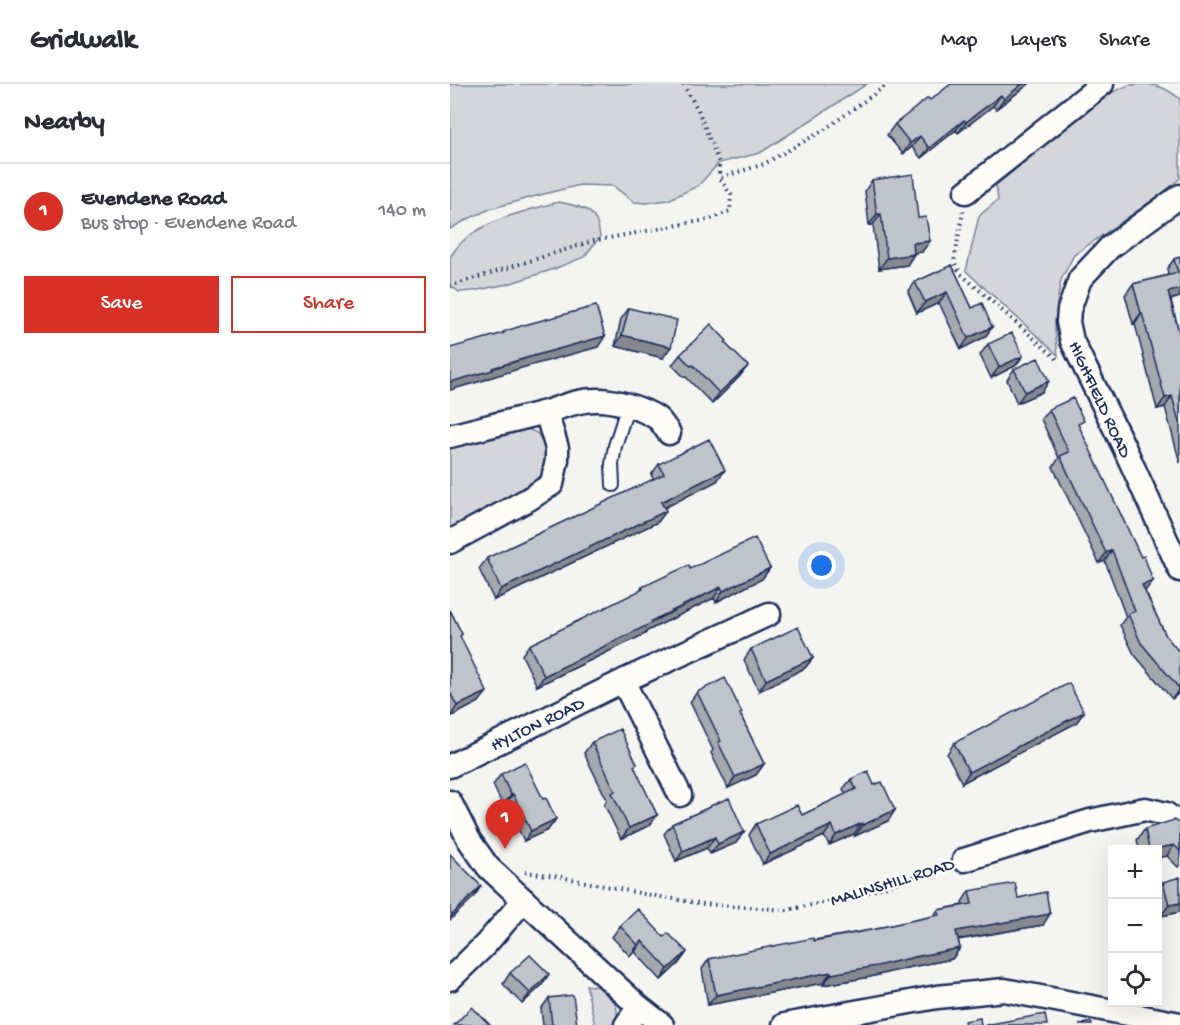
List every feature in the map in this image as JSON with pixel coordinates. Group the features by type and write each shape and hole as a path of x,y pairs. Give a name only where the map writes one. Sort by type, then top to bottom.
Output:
{"street":[{"path":"966,192 1102,84"},
{"name":"HIGHFIELD ROAD","path":"1180,196 1110,247 1080,279 1069,310 1068,322 1072,341 1180,570"},
{"path":"450,436 596,399 628,405 648,413 659,420 669,433"},
{"path":"450,542 552,484 558,460 546,412"},
{"name":"HYLTON ROAD","path":"450,766 623,681 769,614"},
{"path":"623,681 680,795"},
{"path":"450,802 469,840 488,867 524,900 633,1016 662,1025"},
{"name":"MALINSHILL ROAD","path":"964,860 1090,821 1145,808 1166,814 1180,825"},
{"path":"450,980 485,945 524,900"},
{"path":"784,1025 937,997 1004,990 1167,1023"}],"lane":[{"path":"613,485 612,464 615,446 628,405"}],"path":[{"path":"450,286 593,241 711,219 730,211 731,195 719,177 718,163 698,110 683,84"},
{"path":"719,177 764,164 824,130 888,84"},
{"path":"966,192 954,262 961,274 1067,368 1087,372"},
{"name":"MALINSHILL ROAD","path":"488,867 556,876 704,904 788,910 860,895 964,860"}],"shaded area":[{"path":"450,84 867,84 760,153 719,163 698,186 668,200 634,202 613,186 580,185 490,209 450,229"},
{"path":"1145,84 1164,88 1180,99 1180,178 1170,188 1074,255 1061,280 1057,302 1055,330 1058,355 966,271 979,216 998,200 996,185 1109,94 1129,85"},
{"path":"559,202 582,208 596,220 600,237 584,257 508,284 459,292 450,285 450,257 464,240 502,218"},
{"path":"523,427 537,433 546,445 547,466 542,480 450,533 450,446"},
{"path":"586,985 601,988 613,999 617,1009 614,1025 595,1025"}],"building":[{"path":"951,84 1022,84 1004,99 1001,95 966,122 964,120 929,148 920,136 910,143 895,124 928,98 930,100"},
{"path":"913,174 918,218 926,217 930,241 913,243 914,254 887,258 881,214 877,214 872,180"},
{"path":"1180,257 1180,289 1168,292 1180,336 1180,426 1172,396 1165,398 1133,284 1178,273 1174,259"},
{"path":"952,265 972,308 982,303 992,327 968,338 947,292 925,302 915,282"},
{"path":"596,306 605,336 450,382 450,348"},
{"path":"629,308 677,320 671,347 622,335"},
{"path":"711,324 727,341 725,343 748,366 719,393 693,365 691,366 680,355"},
{"path":"1012,333 1023,356 999,367 988,344"},
{"path":"1038,358 1049,381 1025,392 1014,369"},
{"path":"1073,398 1084,421 1078,424 1141,557 1144,556 1153,581 1142,585 1166,636 1180,653 1180,688 1141,643 1128,614 1135,611 1112,550 1106,553 1060,456 1069,452 1049,409"},
{"path":"709,439 725,470 661,502 666,511 501,589 487,558 664,474 659,464"},
{"path":"755,538 770,568 723,591 721,587 544,676 529,645 643,589 642,587 689,565 690,569"},
{"path":"450,610 487,692 457,706 450,692"},
{"path":"798,627 813,658 766,680 751,649"},
{"path":"725,678 764,764 735,777 718,742 721,741 697,692"},
{"path":"1069,683 1084,712 969,772 954,743"},
{"path":"620,729 657,815 629,828 592,742"},
{"path":"525,762 543,799 546,798 556,819 531,831 501,774"},
{"path":"868,771 874,785 882,782 895,810 836,835 832,825 770,854 756,824 797,805 802,815 856,789 851,779"},
{"path":"729,798 744,832 718,844 715,837 683,851 672,824"},
{"path":"1174,820 1180,824 1180,851 1174,845 1162,847 1162,845 1148,845 1145,829"},
{"path":"450,854 481,886 452,915 450,913"},
{"path":"1180,877 1180,903 1169,905 1163,882"},
{"path":"1015,883 1018,898 1046,892 1050,914 956,931 960,948 877,966 831,974 831,972 716,995 709,959 813,938 814,941 882,928 939,915 938,910 972,904 969,891"},
{"path":"638,909 664,937 668,933 687,952 668,969 642,941 638,945 620,926"},
{"path":"530,955 549,974 530,993 510,973"},
{"path":"573,995 577,1025 552,1025 549,998"},
{"path":"472,1007 490,1025 454,1025"},
{"path":"1045,1014 1047,1025 985,1025"},
{"path":"980,1018 981,1025 965,1025 964,1021"}],"place":[{"name":"Evendene Road","path":"505,849"}]}
